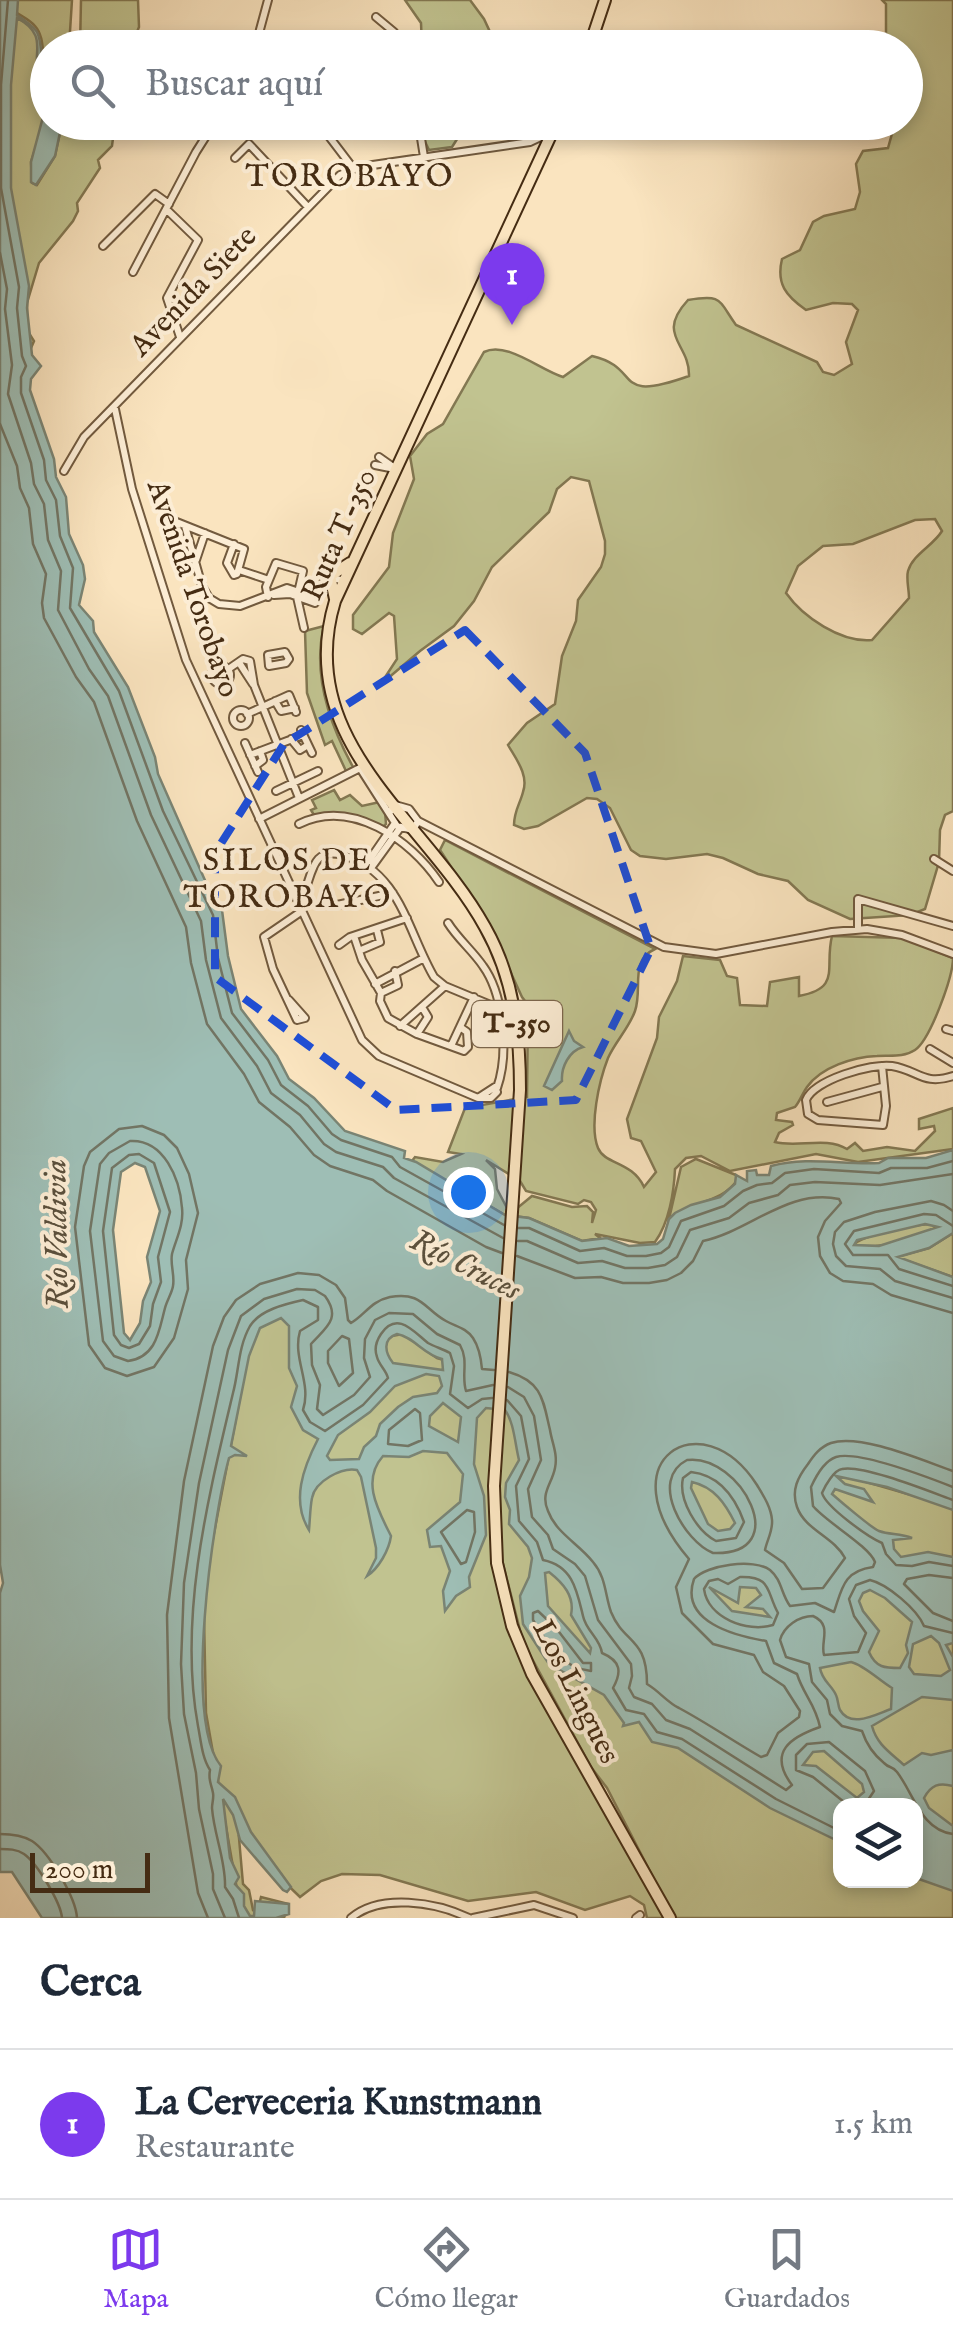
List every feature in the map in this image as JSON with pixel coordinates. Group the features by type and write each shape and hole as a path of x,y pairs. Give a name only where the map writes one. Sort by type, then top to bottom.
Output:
{"main road":[{"path":"595,30 606,0"},
{"name":"Ruta T-350","path":"494,1471 520,1060 511,991 480,917 416,825 393,808 347,742 334,702 327,635 335,601 388,486 385,464 404,454 549,140"},
{"path":"335,601 330,576 354,558"},
{"path":"347,742 360,768"},
{"name":"Los Lingues","path":"494,1471 495,1551 516,1638 538,1685 670,1918"}],"street":[{"path":"260,30 268,0"},
{"path":"376,17 392,30"},
{"path":"132,272 204,140"},
{"path":"332,140 353,168"},
{"path":"421,140 424,157"},
{"name":"Avenida Siete","path":"64,471 84,437 336,178 353,168 533,140"},
{"path":"530,142 543,153"},
{"path":"234,158 249,144 307,206"},
{"path":"103,246 155,194 198,240 167,298 180,337"},
{"name":"Avenida Torobayo","path":"114,409 132,490 186,660 366,1046 379,1056 478,1098 491,1098 502,1072 498,1008"},
{"path":"174,521 234,544 245,550 233,575 227,566 234,544"},
{"path":"185,526 205,593 219,604 234,607 287,588 311,598 326,576 344,581"},
{"path":"196,561 206,533"},
{"path":"271,596 266,586 275,564 280,562 303,571 297,593 304,628"},
{"path":"238,570 269,580"},
{"path":"227,670 244,659 250,662 266,658"},
{"path":"250,662 254,685 298,799"},
{"path":"240,664 254,685"},
{"path":"247,714 276,701 289,696 295,710 281,712 276,701"},
{"path":"250,755 302,732 310,749 300,750 291,739"},
{"path":"245,743 256,769 263,760 260,751"},
{"path":"259,818 360,768 393,808 398,826"},
{"path":"276,791 318,771"},
{"path":"299,824 315,817 337,815 359,820 390,835 417,856 439,882"},
{"path":"368,867 398,826 416,825 664,947 724,954 858,929 902,935 953,954"},
{"path":"293,892 308,883 311,866 322,856 340,854 368,867 394,893 434,977 444,986 498,1008"},
{"path":"934,859 953,871"},
{"path":"336,904 394,893"},
{"path":"858,929 858,899 953,926"},
{"path":"290,1000 273,969 264,937 302,910"},
{"path":"338,945 407,918"},
{"path":"448,923 482,963 498,1008"},
{"path":"361,950 380,942 377,930"},
{"path":"354,936 362,960 381,992 384,1011 400,1026 464,1051 468,1048 467,1031 460,1027"},
{"path":"375,984 424,958"},
{"path":"381,992 398,984 394,971"},
{"path":"400,1026 444,986"},
{"path":"451,1046 476,998 494,989"},
{"path":"417,1034 424,1029 428,1017 422,1008"},
{"path":"930,1049 953,1063"},
{"path":"882,1066 886,1106 883,1125 818,1120 806,1109 806,1097 812,1089 841,1076 882,1066 900,1068 932,1081 953,1076"},
{"path":"827,1102 882,1087"},
{"path":"351,1918 382,1902 428,1907 471,1918 534,1905 574,1918"}],"highlighted area":[{"path":"465,630 585,753 651,949 576,1100 396,1110 215,977 215,853 284,744"}],"green space":[{"path":"5,0 72,0 70,30 37,30"},
{"path":"81,0 138,0 138,30 80,30"},
{"path":"405,0 470,0 489,30 421,30 421,23"},
{"path":"882,0 953,0 953,811 945,815 940,830 939,862 925,909 910,915 850,919 808,900 788,881 758,874 723,858 707,854 666,859 640,856 631,850 610,808 597,799 587,798 538,826 524,829 514,825 524,779 508,745 527,723 555,704 562,656 576,621 578,600 601,567 605,554 589,481 571,477 557,489 549,512 492,567 474,601 454,626 380,685 397,659 394,616 389,613 362,634 353,629 353,615 389,567 393,533 414,479 410,456 427,434 443,424 484,352 513,353 563,377 592,356 608,361 637,385 664,384 689,376 674,331 679,312 688,300 708,298 718,301 736,325 817,362 823,372 834,375 852,364 846,342 858,310 852,304 833,303 806,310 784,289 780,268 782,259 800,250 813,222 855,209 860,192 856,164 863,151 888,148 890,140 923,140 923,30 886,30 886,4","holes":["935,519 942,531 908,571 909,598 872,640 848,637 824,627 786,593 798,566 823,546 853,544 915,520"]},
{"path":"9,13 34,30 30,30 30,140 38,140 31,162 32,183 37,185 55,156 58,140 113,140 98,160 100,168 77,203 73,221 39,263 27,303 27,330 34,341 31,348 20,310 7,208 4,15"},
{"path":"424,140 456,140 452,147 429,150"},
{"path":"324,626 322,681 337,734 353,767 346,771 332,741 325,745 307,693 305,631"},
{"path":"334,790 340,800 350,795 362,806 380,802 386,824 382,828 341,814 314,815 312,800"},
{"path":"445,840 655,949 639,968 635,1011 608,1058 595,1116 595,1139 601,1153 633,1172 644,1187 656,1172 641,1141 631,1138 627,1119 683,956 720,960 727,976 737,978 740,1005 767,1006 770,982 799,977 799,996 821,988 829,975 832,936 904,938 953,958 949,979 934,1022 915,1050 901,1055 858,1058 820,1074 795,1107 777,1113 776,1120 793,1125 779,1133 775,1142 830,1143 847,1149 855,1143 863,1151 887,1147 915,1151 935,1131 934,1126 919,1129 919,1119 953,1108 953,1149 858,1162 816,1154 730,1171 701,1156 686,1158 675,1169 670,1207 660,1234 655,1242 640,1243 595,1234 600,1238 582,1241 529,1218 505,1215 412,1161 415,1157 443,1162 461,1154 448,1152 465,1108 527,1097 528,1005 488,923 440,850","holes":["486,1160 520,1181 526,1191 578,1204 584,1200 591,1202 596,1210 592,1223 593,1212 587,1206 572,1207 532,1196 515,1210 507,1208 497,1189 495,1169"]},
{"path":"696,1159 738,1179 723,1194 669,1219 681,1167"},
{"path":"938,1226 897,1243 853,1245 890,1231"},
{"path":"953,1233 953,1277 896,1257 929,1248"},
{"path":"305,1309 392,1336 403,1334 437,1358 953,1507 953,1918 674,1918 607,1788 591,1767 523,1642 501,1556 500,1454 491,1507 513,1631 665,1918 647,1918 644,1905 630,1896 585,1910 536,1892 468,1901 380,1875 342,1874 321,1881 300,1897 239,1838 243,1884 249,1890 253,1910 258,1909 261,1897 288,1904 284,1918 242,1918 206,1713 204,1616 206,1575 252,1335 259,1322"}],"water":[{"path":"0,0 18,0 17,15 35,30 17,18 11,85 11,188 29,286 32,355 41,366 31,379 30,390 54,459 56,477 66,497 69,534 83,565 85,579 79,605 93,621 94,632 128,687 158,774 215,903 222,910 241,1009 277,1056 289,1079 314,1098 345,1131 405,1151 404,1158 505,1215 529,1218 582,1241 607,1238 629,1246 657,1244 675,1213 720,1197 735,1184 736,1175 747,1181 747,1171 769,1175 771,1166 785,1163 879,1163 888,1158 926,1158 953,1150 953,1233 929,1248 898,1257 953,1277 953,1510 887,1487 836,1476 845,1484 864,1489 873,1502 835,1489 832,1494 876,1529 912,1538 893,1540 901,1557 928,1552 953,1557 953,1643 946,1645 953,1657 953,1700 922,1697 872,1726 881,1744 904,1765 922,1753 953,1750 953,1786 936,1786 924,1798 929,1808 953,1826 953,1891 923,1880 923,1798 857,1798 833,1798 833,1839 770,1808 678,1748 652,1742 639,1722 623,1726 604,1695 549,1664 523,1624 520,1596 532,1558 509,1524 506,1483 519,1460 505,1410 486,1408 477,1418 474,1464 484,1496 486,1535 469,1577 470,1587 456,1596 445,1611 443,1591 450,1571 441,1546 430,1547 427,1530 460,1502 463,1474 447,1453 423,1451 409,1457 383,1456 376,1466 374,1496 391,1536 383,1558 367,1576 376,1558 376,1548 357,1470 337,1473 318,1486 312,1498 309,1530 301,1508 301,1485 318,1439 303,1430 291,1407 297,1386 289,1368 289,1326 281,1318 260,1328 249,1356 231,1446 247,1456 229,1458 223,1486 209,1569 203,1664 210,1742 221,1766 218,1782 235,1797 251,1832 291,1887 287,1892 283,1890 240,1840 233,1815 223,1799 230,1858 239,1877 235,1884 244,1894 244,1906 250,1916 254,1916 255,1901 289,1904 289,1914 276,1918 42,1918 12,1872 0,1872","holes":["135,1163 145,1167 160,1211 147,1257 151,1282 140,1323 130,1340 124,1333 113,1230 121,1172","925,1224 938,1227 879,1246 854,1245 857,1240","397,1334 442,1359 443,1370 393,1363 387,1343","426,1374 439,1376 442,1386 437,1393 413,1397 398,1407 380,1424 359,1459 330,1460 327,1456 338,1435 370,1412 395,1386","443,1403 461,1417 458,1442 429,1426 430,1416","692,1482 713,1492 735,1523 730,1529 718,1531 708,1524 691,1488","549,1572 567,1590 571,1615 591,1648 590,1653 548,1606 545,1573","709,1587 738,1603 740,1587 756,1588 761,1595 746,1607 763,1609 770,1617 732,1611","870,1590 885,1598 912,1622 906,1645 908,1653 900,1668 881,1666 869,1652 879,1631 863,1611 859,1601","931,1636 939,1643 950,1670 941,1676 914,1674 909,1667 913,1644","851,1662 892,1688 891,1709 864,1719 845,1716 820,1668","824,1751 862,1784 864,1792 857,1798 816,1766 803,1765 813,1752"]},
{"path":"37,140 58,140 55,156 36,185 31,182"},
{"path":"569,1031 583,1047 570,1056 562,1081 552,1090 544,1086"}],"place":[{"name":"La Cerveceria Kunstmann","path":"512,325"}],"district":[{"name":"TOROBAYO","path":"350,177"},
{"name":"SILOS DE TOROBAYO","path":"288,880"}],"water label":[{"name":"Río Valdivia","path":"58,1234"},
{"name":"Río Cruces","path":"465,1266"}]}
